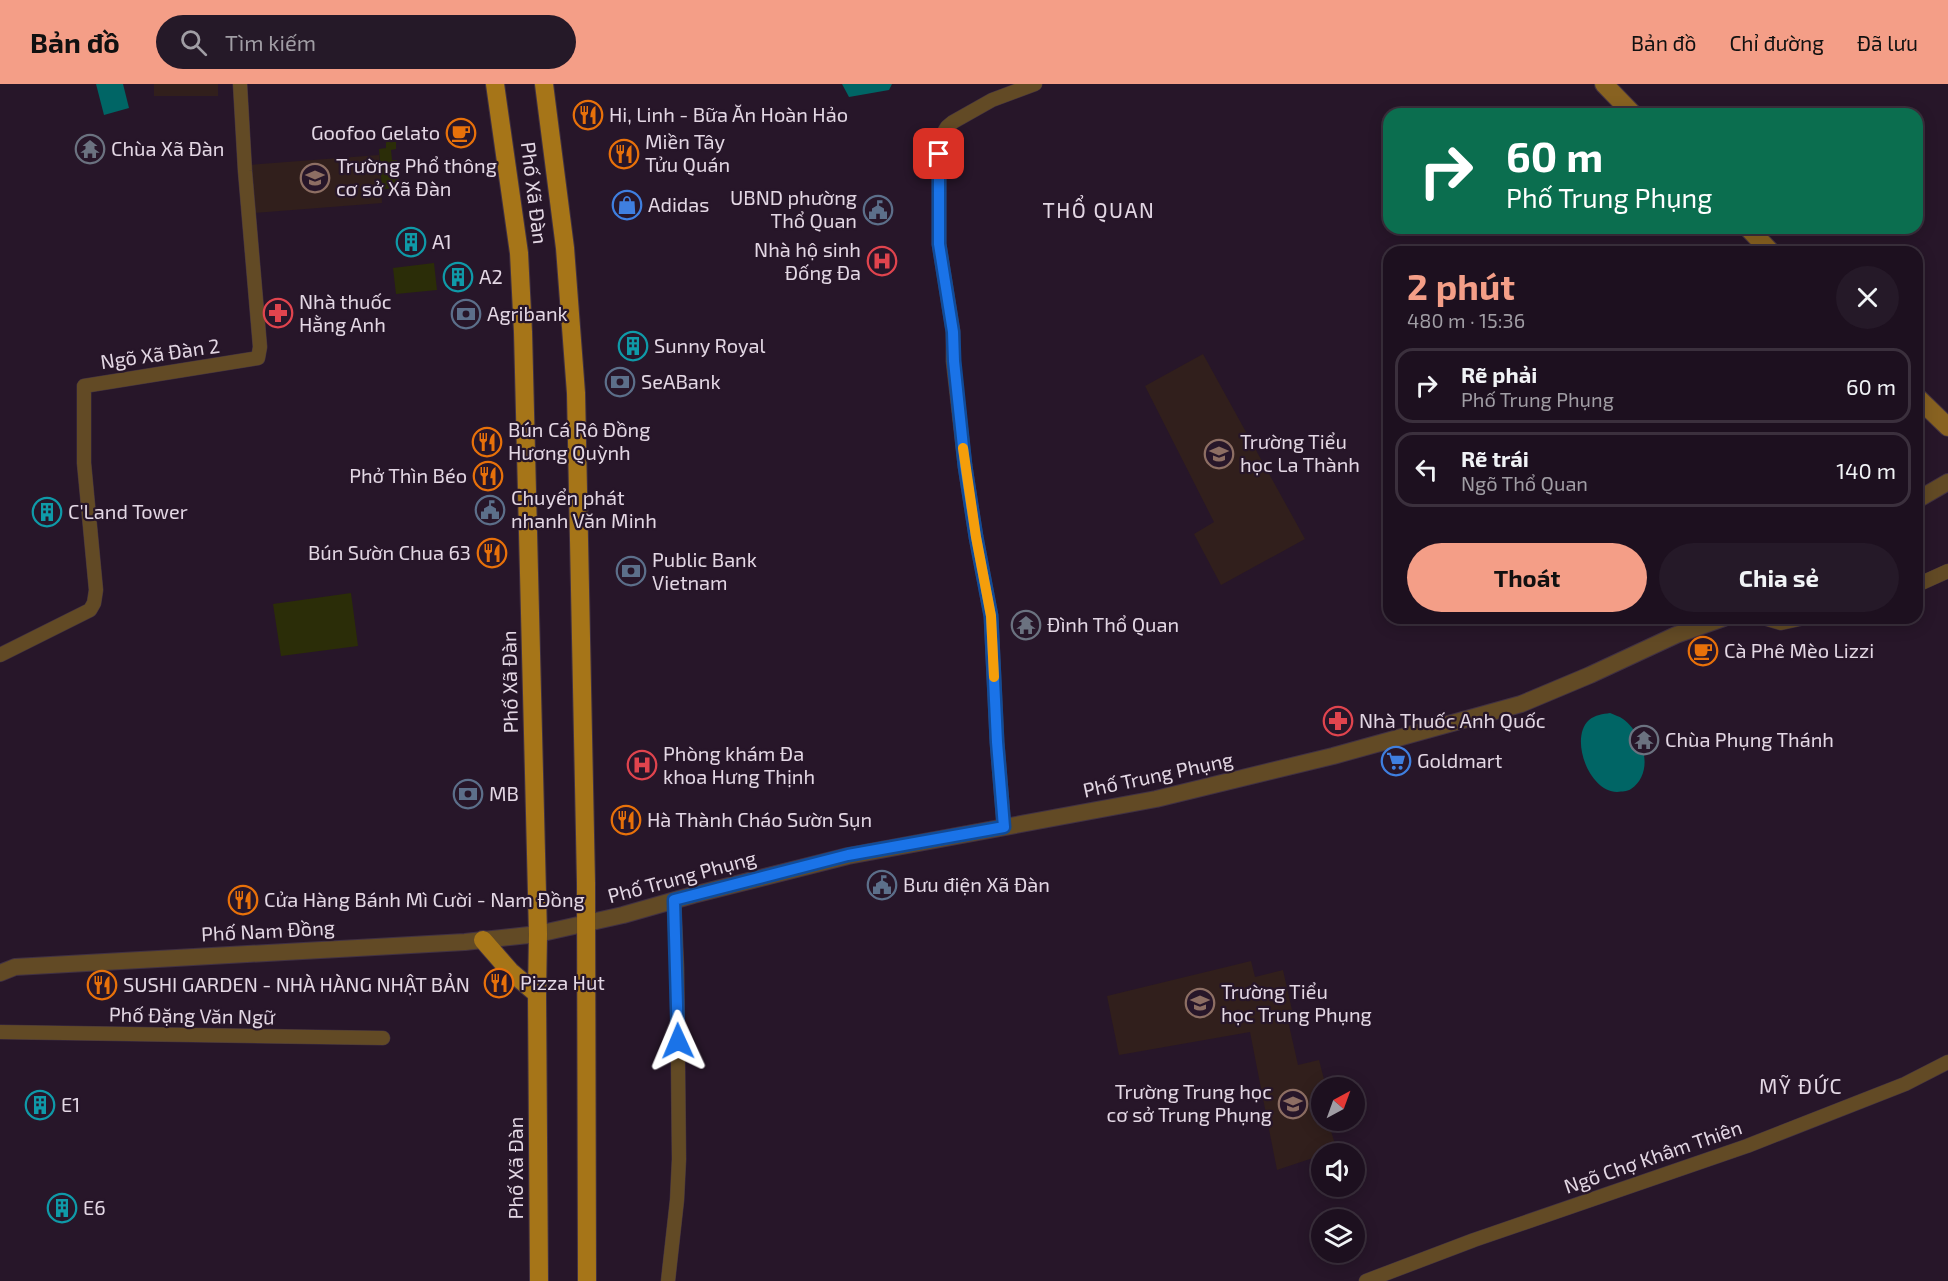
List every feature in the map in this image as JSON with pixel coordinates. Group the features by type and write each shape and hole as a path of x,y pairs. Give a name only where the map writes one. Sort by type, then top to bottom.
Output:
{"main road":[{"name":"Phố Xã Đàn","path":"495,84 519,253 523,332 538,934 539,1281"},
{"name":"Phố Xã Đàn","path":"544,84 566,248 576,393 586,923 587,1281"},
{"path":"1604,84 1627,108"},
{"path":"1754,234 1765,246"},
{"path":"1923,403 1948,427"},
{"path":"483,940 510,971 537,994"}],"street":[{"name":"Ngõ Xã Đàn 2","path":"0,655 90,610 94,603 96,590 84,463 84,386 258,358 260,347 240,84"},
{"path":"1004,827 991,616 966,475 953,332 939,244 939,154 946,127 992,100 1035,84"},
{"path":"1923,497 1948,482"},
{"path":"1923,582 1948,571"},
{"name":"Phố Trung Phụng","path":"538,934 623,915 848,855 1156,799 1333,756 1521,704 1564,687 1676,635 1707,624"},
{"path":"668,1281 679,1159 674,900"},
{"name":"Phố Nam Đồng","path":"0,973 15,967 483,940 538,934"},
{"name":"Phố Đặng Văn Ngữ","path":"0,1032 383,1038"},
{"name":"Ngõ Chợ Khâm Thiên","path":"1366,1281 1474,1240 1747,1146 1905,1084 1948,1062"}],"shaded area":[{"path":"96,84 123,84 129,108 104,115"},
{"path":"154,84 218,84 218,96 154,96"},
{"path":"842,84 892,84 889,90 849,97"},
{"path":"386,142 396,142 396,149 391,150 392,160 397,160 399,188 382,189 379,149 386,148"},
{"name":"Trường Phổ thông cơ sở Xã Đàn","path":"379,155 382,203 253,213 249,165"},
{"path":"434,263 437,290 396,294 393,268"},
{"name":"Trường Tiểu học La Thành","path":"1203,354 1305,539 1221,585 1194,534 1214,522 1145,386"},
{"path":"351,593 358,646 281,656 273,604"},
{"path":"1610,713 1621,718 1630,726 1644,754 1643,773 1638,782 1626,791 1607,790 1598,783 1585,763 1582,751 1583,728 1589,720 1596,716"},
{"name":"Trường Tiểu học Trung Phụng","path":"1251,961 1255,977 1283,970 1292,1010 1286,1012 1298,1065 1319,1060 1323,1077 1311,1077 1311,1131 1331,1131 1335,1143 1311,1143 1311,1159 1277,1170 1250,1032 1119,1055 1107,996"}],"slow traffic":[{"path":"963,448 976,537 991,616 994,677"}],"place":[{"name":"Hi, Linh - Bữa Ăn Hoàn Hảo","path":"588,115"},
{"name":"Goofoo Gelato","path":"461,133"},
{"name":"Chùa Xã Đàn","path":"90,149"},
{"name":"Miền Tây Tửu Quán","path":"624,154"},
{"name":"Trường Phổ thông cơ sở Xã Đàn","path":"315,178"},
{"name":"Adidas","path":"627,205"},
{"name":"UBND phường Thổ Quan","path":"878,210"},
{"name":"A1","path":"411,242"},
{"name":"Nhà hộ sinh Đống Đa","path":"882,261"},
{"name":"A2","path":"458,277"},
{"name":"Nhà thuốc Hằng Anh","path":"278,313"},
{"name":"Agribank","path":"466,314"},
{"name":"Sunny Royal","path":"633,346"},
{"name":"SeABank","path":"620,382"},
{"name":"Bún Cá Rô Đồng Hương Quỳnh","path":"487,442"},
{"name":"Trường Tiểu học La Thành","path":"1219,454"},
{"name":"Phở Thìn Béo","path":"488,476"},
{"name":"Chuyển phát nhanh Văn Minh","path":"490,510"},
{"name":"C'Land Tower","path":"47,512"},
{"name":"Bún Sườn Chua 63","path":"492,553"},
{"name":"Public Bank Vietnam","path":"631,571"},
{"name":"Đình Thổ Quan","path":"1026,625"},
{"name":"Cà Phê Mèo Lizzi","path":"1703,651"},
{"name":"Nhà Thuốc Anh Quốc","path":"1338,721"},
{"name":"Chùa Phụng Thánh","path":"1644,740"},
{"name":"Goldmart","path":"1396,761"},
{"name":"Phòng khám Đa khoa Hưng Thịnh","path":"642,765"},
{"name":"MB","path":"468,794"},
{"name":"Hà Thành Cháo Sườn Sụn","path":"626,820"},
{"name":"Bưu điện Xã Đàn","path":"882,885"},
{"name":"Cửa Hàng Bánh Mì Cười - Nam Đồng","path":"243,900"},
{"name":"Pizza Hut","path":"499,983"},
{"name":"SUSHI GARDEN - NHÀ HÀNG NHẬT BẢN","path":"102,985"},
{"name":"Trường Tiểu học Trung Phụng","path":"1200,1003"},
{"name":"Trường Trung học cơ sở Trung Phụng","path":"1293,1104"},
{"name":"E1","path":"40,1105"},
{"name":"E6","path":"62,1208"}],"district":[{"name":"THỔ QUAN","path":"1099,211"},
{"name":"MỸ ĐỨC","path":"1801,1087"}],"route":[{"path":"678,1041 674,900 848,855 1004,827 991,616 965,466 953,332 939,244 939,154"}]}
